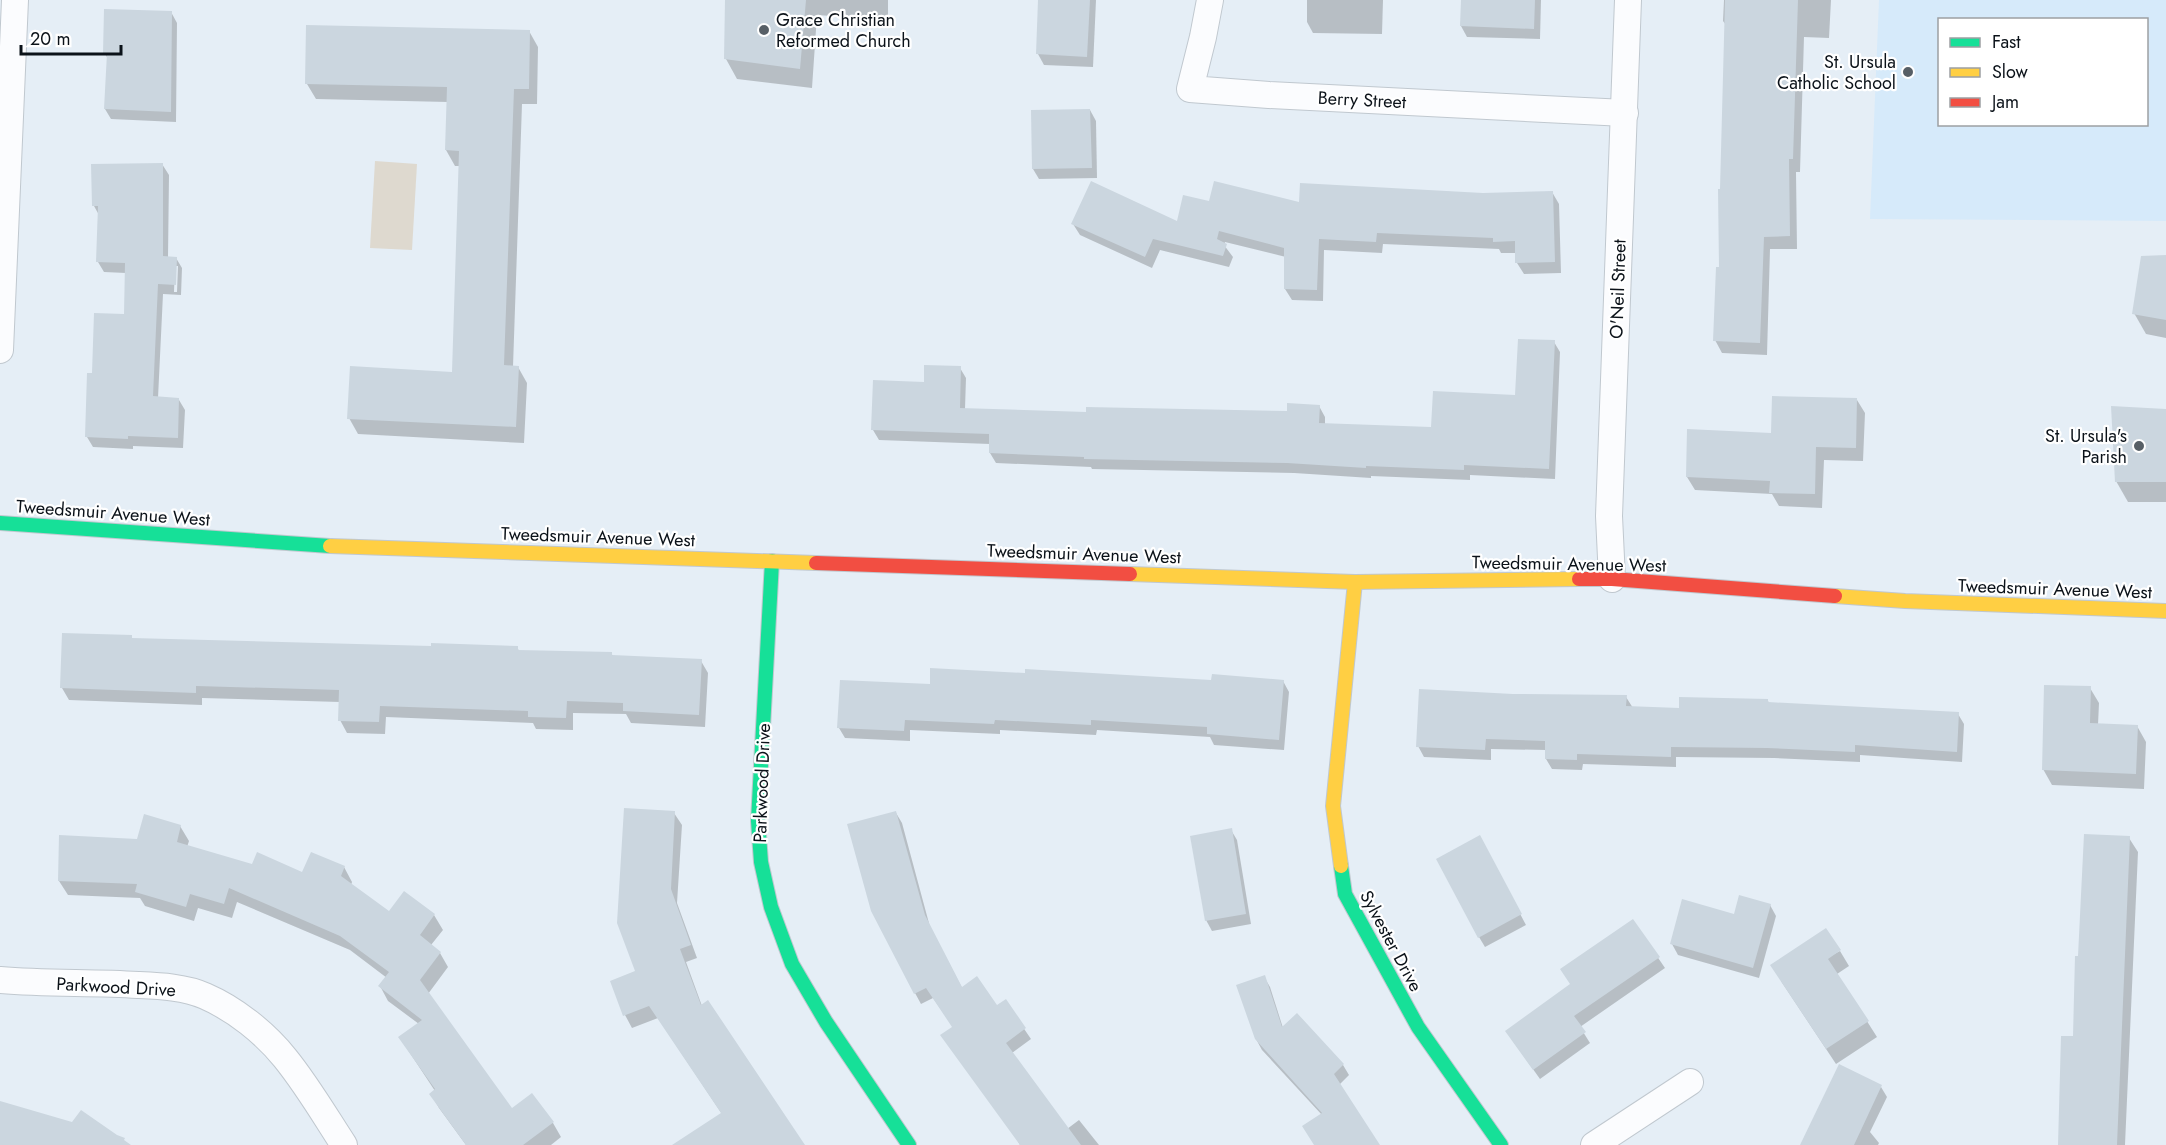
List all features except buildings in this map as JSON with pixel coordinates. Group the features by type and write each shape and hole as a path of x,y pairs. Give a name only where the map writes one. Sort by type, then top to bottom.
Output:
{"street":[{"name":"Berry Street","path":"1210,0 1190,89 1269,95 1625,112"},
{"name":"O'Neil Street","path":"1612,579 1609,516 1628,0"},
{"path":"0,350 10,2"},
{"name":"Tweedsmuir Avenue West","path":"0,523 298,545 1355,582 1612,579 1905,601 2166,611"},
{"name":"Parkwood Drive","path":"772,561 758,821 761,862 771,907 792,964 803,984 909,1145"},
{"name":"Sylvester Drive","path":"1355,582 1333,806 1345,894 1418,1027 1501,1145"},
{"name":"Parkwood Drive","path":"0,980 40,984 90,982 160,986 205,996 244,1020 285,1058 344,1145"},
{"path":"1594,1145 1690,1082"}],"shaded area":[{"name":"St. Ursula Catholic School","path":"1879,0 2166,0 2166,221 1870,219"},
{"path":"375,161 417,164 412,250 370,248"}],"traffic: fast":[{"path":"0,523 330,546"},
{"path":"772,561 758,821 761,862 771,907 792,964 826,1022 909,1145"},
{"path":"1341,866 1345,894 1418,1027 1501,1145"}],"traffic: slow":[{"path":"330,546 816,563"},
{"path":"1130,574 1355,582 1579,579"},
{"path":"1341,866 1333,806 1355,582"},
{"path":"1835,596 1905,601 2166,611"}],"traffic: jam":[{"path":"816,563 1130,574"},
{"path":"1579,579 1612,579 1835,596"}],"place":[{"name":"Grace Christian Reformed Church","path":"764,30"},
{"name":"St. Ursula Catholic School","path":"1908,72"},
{"name":"St. Ursula's Parish","path":"2139,446"}]}
